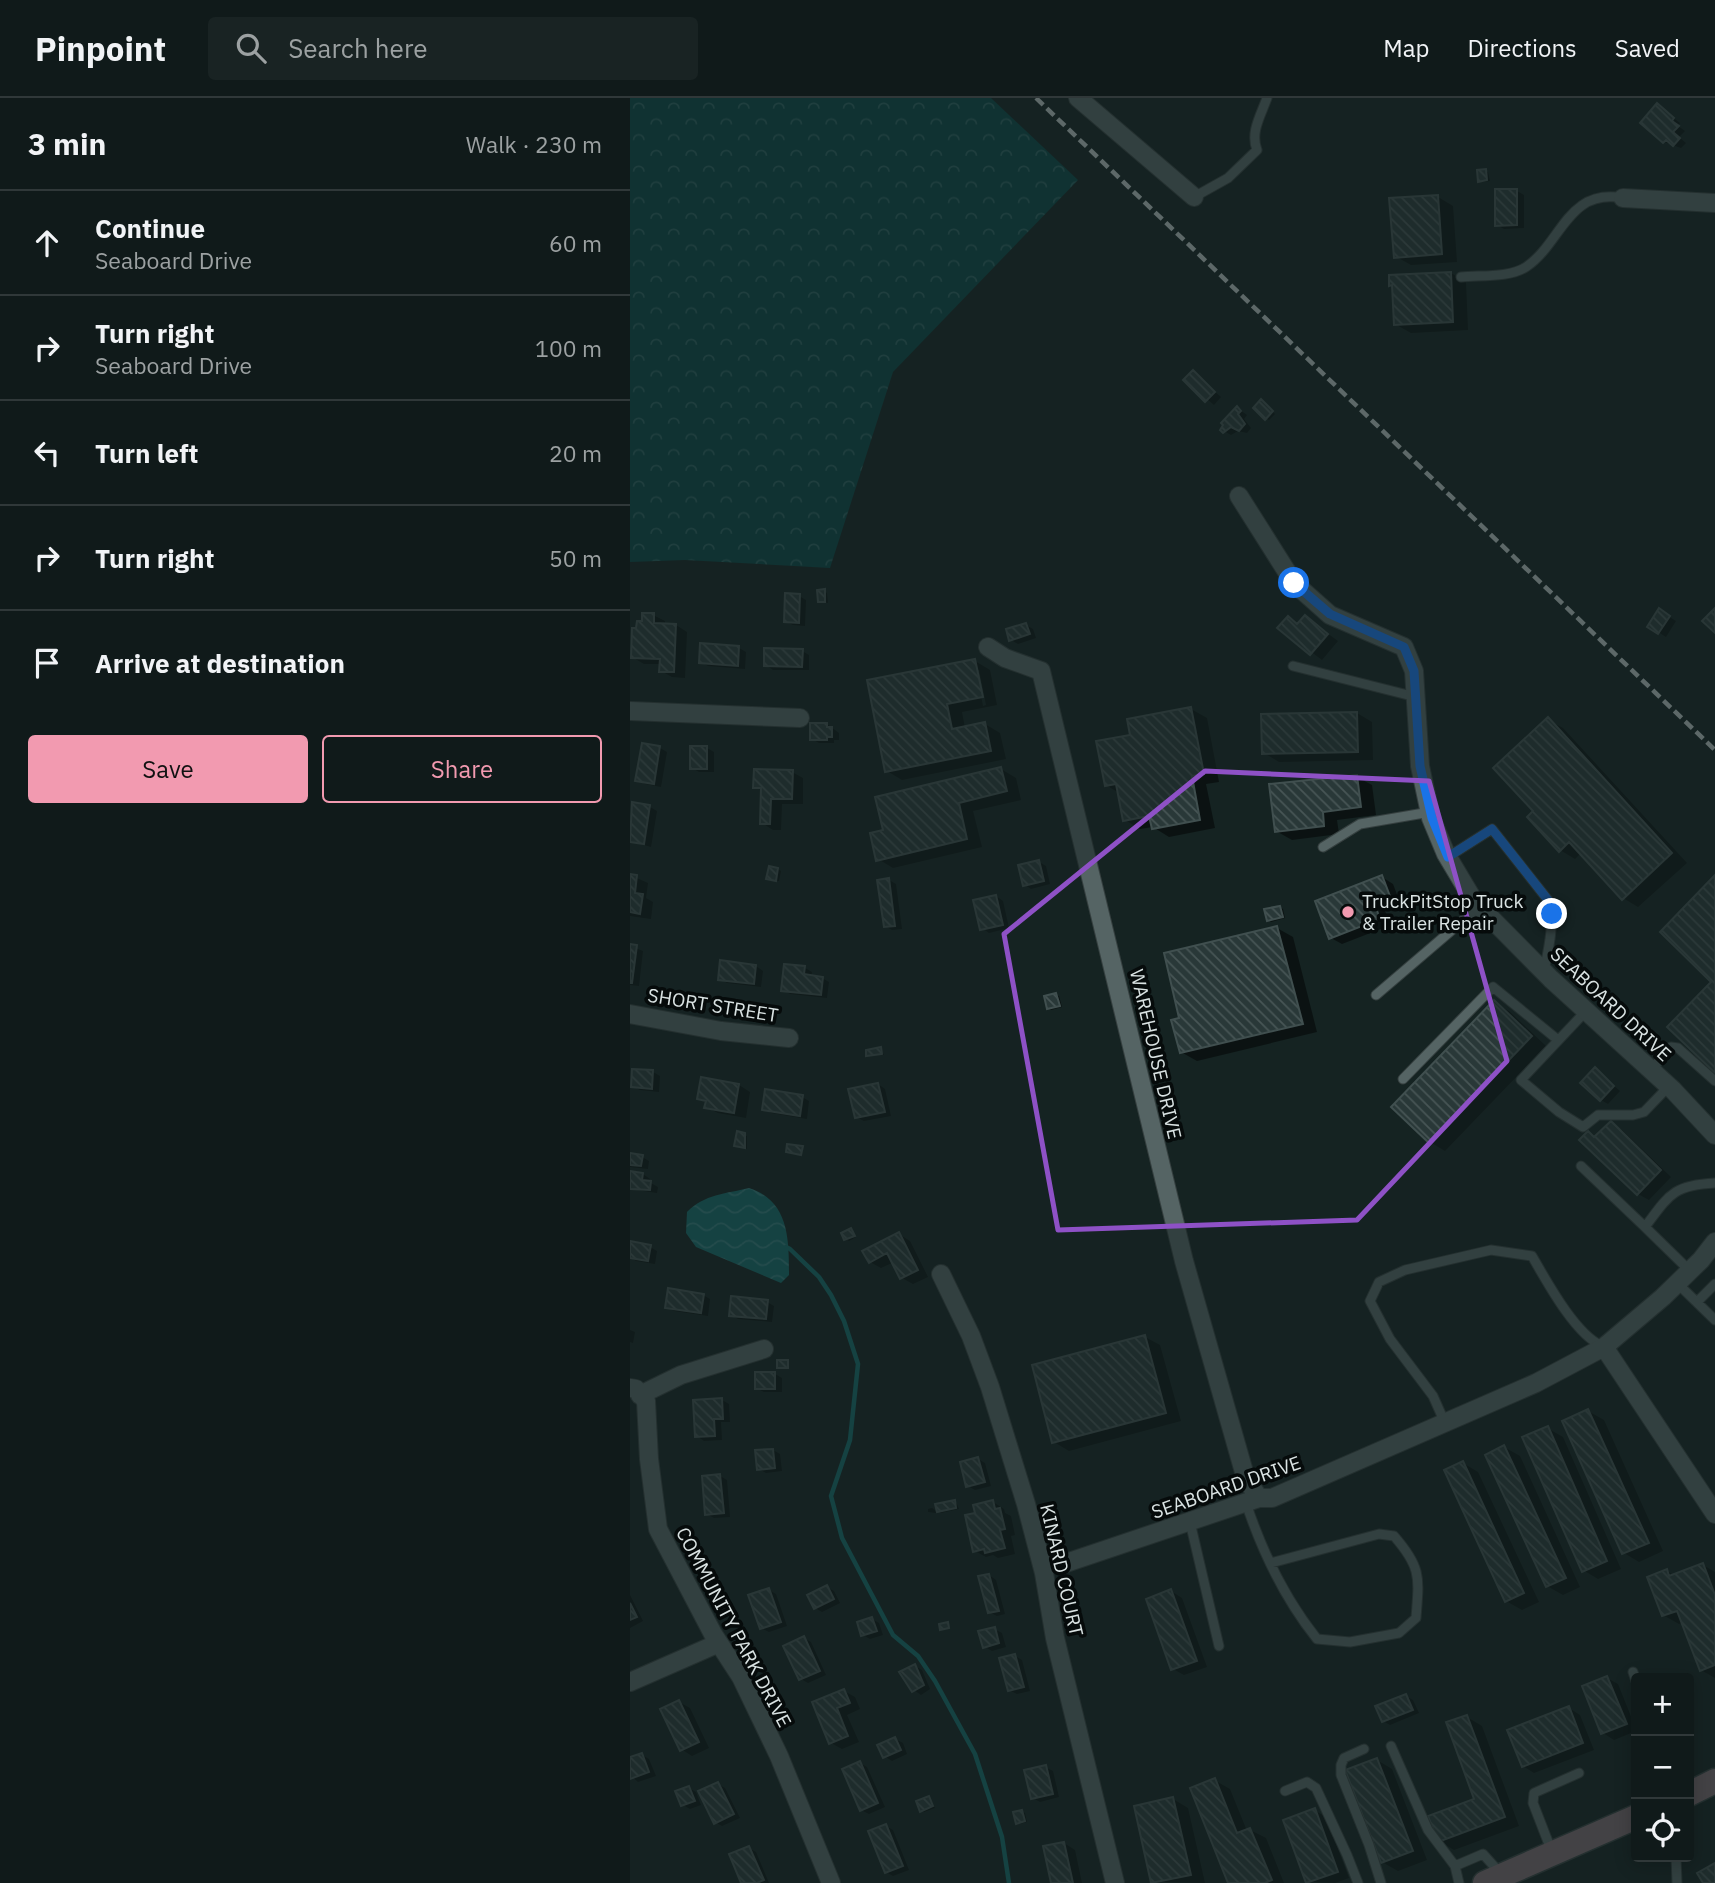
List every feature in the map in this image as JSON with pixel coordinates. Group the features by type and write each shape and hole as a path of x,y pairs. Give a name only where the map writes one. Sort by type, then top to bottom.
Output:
{"main road":[{"path":"1493,1879 1631,1819"}],"street":[{"path":"1078,98 1194,197"},
{"path":"1623,198 1715,202"},
{"name":"SEABOARD DRIVE","path":"1239,496 1294,583 1330,614 1404,647 1414,671 1420,766 1430,813 1448,857 1480,906 1544,972 1669,1086 1715,1135"},
{"name":"WAREHOUSE DRIVE","path":"988,647 1005,658 1041,671 1184,1261 1252,1500"},
{"path":"630,712 800,718"},
{"name":"SHORT STREET","path":"630,1014 720,1031 789,1038"},
{"name":"SEABOARD DRIVE","path":"1063,1564 1252,1500 1272,1498 1536,1383 1604,1347 1684,1277 1715,1242"},
{"name":"KINARD COURT","path":"941,1274 971,1336 990,1387 1026,1504 1044,1573 1055,1638 1115,1883"},
{"path":"1604,1347 1715,1514"},
{"path":"635,1391 764,1349"},
{"name":"COMMUNITY PARK DRIVE","path":"635,1391 646,1401 649,1459 658,1529 719,1643 741,1677 779,1756 831,1883"},
{"path":"630,1682 719,1643"}],"lane":[{"path":"1194,197 1228,178 1256,150 1253,140 1255,128 1267,98"},
{"path":"1461,277 1524,269 1576,210 1587,202 1604,196 1623,198"},
{"path":"1293,666 1416,696"},
{"path":"1323,847 1360,824 1430,813"},
{"path":"1448,857 1492,829 1548,900 1552,914 1550,946 1544,972"},
{"path":"1376,995 1480,906"},
{"path":"1403,1079 1493,987 1558,1040"},
{"path":"1586,1011 1521,1080 1559,1112 1583,1127 1598,1115 1633,1115 1644,1112 1669,1086"},
{"path":"1651,1070 1671,1047 1678,1048 1715,1081"},
{"path":"1581,1166 1645,1227 1684,1277 1697,1303 1715,1320"},
{"path":"1645,1227 1664,1201 1678,1189 1715,1183"},
{"path":"1445,1423 1433,1396 1390,1339 1370,1301 1379,1282 1405,1270 1491,1250 1532,1256 1555,1297 1592,1342 1604,1347"},
{"path":"1697,1303 1715,1284"},
{"path":"1252,1500 1257,1538 1299,1617 1317,1640 1350,1642 1399,1633 1416,1618 1419,1575 1407,1550 1394,1536 1379,1534 1271,1563"},
{"path":"1190,1522 1219,1646"},
{"path":"1391,1746 1428,1830 1455,1866 1459,1883"},
{"path":"1364,1749 1344,1758 1341,1775 1369,1845 1378,1882"},
{"path":"1552,1854 1532,1803 1534,1793 1579,1773"},
{"path":"1285,1791 1307,1782 1316,1788 1347,1854 1357,1883"},
{"path":"1455,1866 1483,1854 1493,1879"},
{"path":"1676,1862 1677,1883"}],"highlighted area":[{"path":"1205,771 1429,781 1507,1061 1357,1220 1058,1230 1004,934"}],"green space":[{"path":"630,98 991,98 1078,180 893,372 830,568 685,560 630,562"}],"water":[{"path":"749,1188 772,1202 784,1223 789,1275 781,1283 696,1247 686,1233 687,1212 694,1206 716,1196"}],"building":[{"path":"1657,103 1679,126 1673,132 1680,138 1673,146 1666,140 1663,143 1640,123"},
{"path":"1486,169 1487,180 1478,182 1477,170"},
{"path":"1495,189 1517,189 1517,225 1495,226"},
{"path":"1438,195 1442,254 1394,258 1389,198"},
{"path":"1451,272 1453,322 1394,325 1389,275"},
{"path":"1193,370 1215,392 1205,402 1183,380"},
{"path":"1261,399 1273,411 1265,420 1253,408"},
{"path":"1237,406 1241,411 1238,414 1245,424 1239,431 1231,427 1223,433 1220,430 1223,425 1221,423"},
{"path":"825,589 825,602 818,602 817,590"},
{"path":"785,593 800,594 799,623 784,622"},
{"path":"1659,608 1670,616 1658,634 1647,627"},
{"path":"1715,608 1715,633 1702,621"},
{"path":"642,613 654,613 654,623 676,624 674,672 659,672 660,659 631,658 632,628 636,628 637,621 642,621"},
{"path":"1305,615 1328,634 1310,655 1277,628 1288,616 1297,624"},
{"path":"1026,623 1030,634 1009,641 1006,629"},
{"path":"700,643 739,646 738,666 699,663"},
{"path":"764,648 803,649 802,667 764,666"},
{"path":"975,659 983,697 947,704 952,729 985,722 991,751 885,772 867,680"},
{"path":"1191,707 1204,774 1192,776 1200,820 1152,829 1149,816 1123,821 1116,784 1105,786 1096,741 1130,735 1127,719"},
{"path":"1357,712 1358,752 1262,754 1261,714"},
{"path":"1548,717 1672,853 1622,900 1569,842 1559,852 1527,817 1533,811 1493,768"},
{"path":"810,723 827,723 827,727 832,727 832,737 827,737 827,740 810,740"},
{"path":"642,743 660,746 654,784 635,781"},
{"path":"690,746 707,746 707,769 690,769"},
{"path":"1001,767 1007,791 959,803 967,839 876,861 870,833 883,830 875,797"},
{"path":"754,769 793,770 792,799 771,799 770,824 760,824 761,788 753,788"},
{"path":"1357,775 1361,807 1323,812 1324,826 1275,832 1269,784"},
{"path":"632,802 650,805 644,844 630,842"},
{"path":"1039,860 1044,881 1023,886 1018,865"},
{"path":"769,866 778,868 776,881 766,879"},
{"path":"630,874 637,875 635,893 643,894 640,914 630,912"},
{"name":"TruckPitStop Truck & Trailer Repair","path":"1382,875 1391,899 1375,905 1380,919 1329,939 1315,901"},
{"path":"1715,875 1715,1073 1667,1027 1711,982 1660,932"},
{"path":"889,878 895,926 884,927 877,880"},
{"path":"996,895 1003,925 980,930 973,900"},
{"path":"1280,906 1283,917 1267,921 1264,909"},
{"path":"1277,926 1303,1024 1180,1053 1171,1020 1179,1018 1164,953"},
{"path":"630,944 637,945 632,983 630,983"},
{"path":"720,960 756,965 754,984 718,980"},
{"path":"784,964 805,966 804,974 823,977 821,995 781,991"},
{"path":"1056,993 1060,1006 1047,1009 1044,996"},
{"path":"1494,1000 1532,1036 1429,1143 1391,1107"},
{"path":"881,1047 882,1054 866,1056 866,1050"},
{"path":"1595,1067 1614,1086 1600,1101 1580,1083"},
{"path":"632,1069 653,1070 652,1089 631,1087"},
{"path":"701,1077 739,1084 734,1113 704,1108 706,1101 697,1099"},
{"path":"878,1083 885,1112 855,1118 848,1089"},
{"path":"765,1089 803,1095 800,1116 762,1110"},
{"path":"1611,1121 1661,1170 1637,1195 1579,1140 1588,1131 1594,1137"},
{"path":"737,1131 745,1133 745,1148 734,1146"},
{"path":"787,1144 803,1146 801,1155 786,1152"},
{"path":"630,1153 643,1155 641,1166 630,1165"},
{"path":"630,1171 643,1173 642,1180 651,1181 650,1190 630,1189"},
{"path":"851,1228 855,1236 844,1240 841,1233"},
{"path":"899,1232 918,1270 900,1279 887,1253 869,1263 862,1251"},
{"path":"630,1241 651,1245 648,1261 630,1258"},
{"path":"668,1288 704,1294 701,1313 665,1308"},
{"path":"731,1296 768,1300 766,1319 729,1316"},
{"path":"1145,1335 1166,1413 1052,1443 1032,1365"},
{"path":"777,1360 788,1360 788,1368 777,1368"},
{"path":"755,1372 775,1372 775,1389 755,1389"},
{"path":"722,1398 723,1419 714,1419 715,1436 695,1437 693,1400"},
{"path":"1588,1409 1649,1543 1622,1554 1562,1421"},
{"path":"1548,1426 1607,1561 1582,1572 1522,1437"},
{"path":"1504,1445 1566,1578 1546,1587 1485,1455"},
{"path":"773,1449 775,1468 757,1470 755,1450"},
{"path":"978,1457 985,1482 966,1487 960,1462"},
{"path":"1463,1461 1524,1593 1505,1602 1444,1470"},
{"path":"720,1474 724,1513 705,1515 702,1476"},
{"path":"955,1500 956,1508 937,1512 935,1504"},
{"path":"993,1500 995,1509 1000,1508 1005,1529 1000,1530 1005,1548 985,1553 984,1549 973,1552 965,1515 975,1513 973,1505"},
{"path":"1703,1563 1715,1595 1715,1665 1700,1671 1677,1611 1662,1616 1647,1577 1667,1569 1669,1576"},
{"path":"989,1574 999,1611 988,1613 978,1576"},
{"path":"827,1585 834,1599 814,1609 807,1595"},
{"path":"769,1588 781,1622 760,1629 748,1595"},
{"path":"1171,1589 1197,1661 1171,1670 1146,1599"},
{"path":"630,1603 637,1617 630,1620"},
{"path":"872,1617 877,1631 861,1636 857,1622"},
{"path":"948,1622 949,1628 940,1630 939,1624"},
{"path":"995,1627 999,1643 983,1648 978,1631"},
{"path":"804,1636 820,1671 799,1680 783,1646"},
{"path":"1015,1654 1024,1687 1008,1691 999,1658"},
{"path":"915,1664 924,1685 912,1692 899,1672"},
{"path":"1607,1676 1627,1724 1601,1734 1582,1686"},
{"path":"844,1689 850,1703 837,1708 848,1736 829,1744 812,1702"},
{"path":"1406,1694 1413,1710 1382,1722 1375,1706"},
{"path":"679,1700 699,1742 680,1751 660,1709"},
{"path":"1569,1706 1583,1743 1522,1767 1507,1730"},
{"path":"1467,1715 1505,1817 1438,1842 1428,1816 1474,1799 1446,1722"},
{"path":"895,1737 901,1750 883,1758 877,1745"},
{"path":"642,1753 649,1772 630,1779 630,1757"},
{"path":"1377,1758 1413,1851 1381,1863 1345,1770"},
{"path":"860,1761 878,1803 860,1811 842,1769"},
{"path":"1046,1765 1053,1794 1031,1799 1024,1770"},
{"path":"1215,1778 1237,1833 1250,1828 1272,1880 1265,1883 1228,1883 1190,1788"},
{"path":"718,1782 734,1814 714,1824 698,1791"},
{"path":"689,1786 695,1801 681,1806 675,1791"},
{"path":"929,1796 933,1806 920,1812 916,1801"},
{"path":"1173,1797 1191,1875 1151,1883 1134,1806"},
{"path":"1315,1808 1338,1872 1306,1883 1283,1820"},
{"path":"1022,1810 1025,1821 1016,1824 1013,1812"},
{"path":"886,1824 903,1866 885,1873 868,1831"},
{"path":"1064,1842 1073,1883 1051,1883 1043,1846"},
{"path":"749,1846 764,1880 741,1883 729,1854"},
{"path":"1715,1863 1715,1883 1703,1883 1697,1873"}],"waterway":[{"path":"786,1247 819,1277 831,1295 844,1321 858,1364 850,1440 831,1496 842,1538 893,1635 918,1656 935,1681 975,1754 1002,1837 1009,1883"}],"railway":[{"path":"1036,98 1715,750"}],"place":[{"name":"TruckPitStop Truck & Trailer Repair","path":"1348,912"}],"route":[{"path":"1294,583 1330,614 1404,647 1414,671 1420,766 1432,818 1446,854 1448,857 1492,829 1548,900 1552,914"}]}
